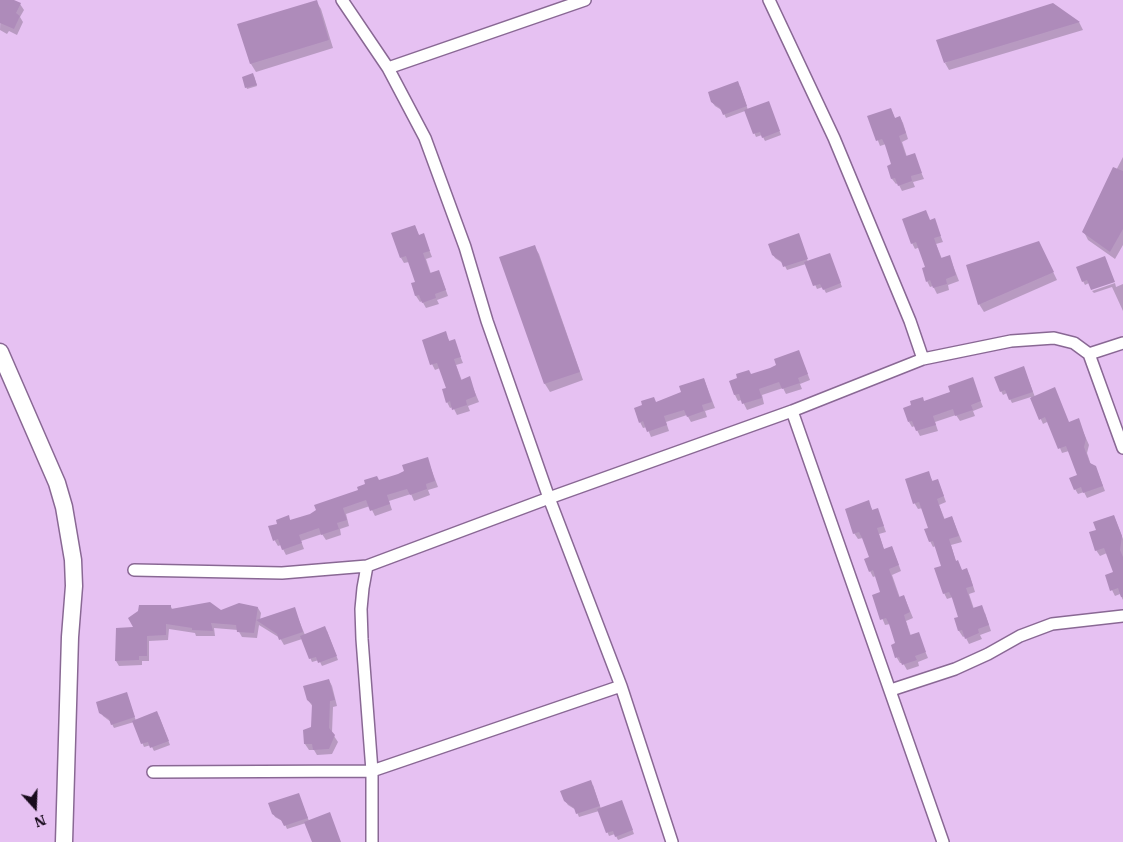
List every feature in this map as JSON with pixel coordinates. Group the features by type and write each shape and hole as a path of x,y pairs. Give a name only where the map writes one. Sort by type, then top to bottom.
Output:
{"street":[{"path":"342,0 388,68 425,138 465,248 487,321 549,498 621,686 672,842"},
{"path":"388,68 585,0"},
{"path":"769,0 834,138 910,321 923,358"},
{"path":"134,570 282,573 367,566 549,498 792,412 923,358 1011,341 1054,338 1074,343 1089,354 1123,448"},
{"path":"1089,354 1123,343"},
{"path":"0,352 56,483 64,507 73,560 74,586 70,637 64,842"},
{"path":"792,412 943,842"},
{"path":"367,566 361,609 372,771 372,842"},
{"path":"891,690 955,669 988,654 1020,636 1052,624 1123,616"},
{"path":"154,772 372,771 621,686"}],"building":[{"path":"0,0 14,0 21,3 16,13 20,16 14,29 0,23"},
{"path":"317,0 329,40 250,64 237,24"},
{"path":"1053,3 1080,22 944,63 936,40"},
{"path":"253,73 257,85 245,88 242,77"},
{"path":"738,81 747,106 723,115 720,108 711,102 708,92"},
{"path":"769,101 780,131 762,138 760,132 753,134 744,110"},
{"path":"891,108 895,118 900,116 906,133 899,136 906,156 915,153 922,173 911,176 912,181 898,186 895,178 891,179 887,166 891,164 885,145 882,139 876,141 867,116"},
{"path":"1113,167 1123,171 1123,229 1110,252 1082,232"},
{"path":"926,210 930,220 935,218 941,236 934,238 941,258 950,255 956,275 946,279 947,284 933,288 930,280 926,282 922,268 925,267 916,242 911,244 902,219"},
{"path":"415,225 419,235 424,233 430,251 423,253 430,273 439,270 446,290 435,294 436,298 422,303 419,295 415,296 411,283 415,282 406,256 400,258 391,233"},
{"path":"799,233 808,259 783,267 781,261 772,255 768,244"},
{"path":"1039,241 1054,272 978,305 966,265"},
{"path":"535,245 580,372 544,384 499,257"},
{"path":"830,253 841,283 823,290 820,284 813,286 804,262"},
{"path":"1105,256 1115,282 1091,290 1087,280 1082,282 1076,267"},
{"path":"446,331 449,341 455,339 461,357 454,359 461,380 470,376 476,396 466,400 467,405 452,410 450,401 446,403 442,389 446,388 437,363 430,365 422,340"},
{"path":"799,350 808,374 798,378 800,383 782,389 779,382 759,389 762,398 742,404 739,394 734,395 729,381 737,378 736,374 749,370 751,374 770,368 776,365 774,359"},
{"path":"1024,366 1033,392 1009,400 1005,390 1000,392 994,377"},
{"path":"973,377 981,401 971,405 973,410 955,416 953,409 933,416 936,425 916,431 912,421 908,422 903,408 911,405 910,401 923,397 924,401 950,392 948,386"},
{"path":"704,378 712,402 702,405 704,411 687,417 684,410 664,416 667,425 647,432 643,421 639,423 634,408 642,405 641,401 654,397 656,402 681,392 679,386"},
{"path":"1055,387 1069,422 1079,418 1086,439 1084,447 1090,463 1096,466 1103,486 1083,493 1081,487 1074,490 1069,478 1077,475 1066,446 1058,449 1045,417 1039,420 1030,398"},
{"path":"428,457 435,481 426,484 427,489 410,495 407,489 387,495 390,504 370,511 366,500 343,508 347,520 337,523 339,529 321,535 319,528 299,535 302,543 282,550 278,539 273,541 268,526 277,524 276,520 289,515 290,520 310,514 316,510 314,505 358,490 357,487 365,484 364,480 377,476 379,480 398,474 404,471 402,465"},
{"path":"929,471 932,481 938,479 944,496 937,499 944,519 952,516 959,536 949,539 956,561 958,560 962,570 967,568 973,586 966,588 973,608 982,605 989,625 978,629 979,633 965,639 962,630 958,631 954,618 958,617 952,598 949,592 943,594 934,568 941,566 933,541 929,542 924,529 928,528 919,502 913,504 905,479"},
{"path":"869,500 872,510 878,508 884,526 877,528 884,549 892,546 899,565 889,569 899,597 904,595 910,612 904,615 910,635 919,632 926,652 915,656 917,660 902,665 899,657 895,658 891,645 895,643 889,624 886,618 880,620 872,595 880,592 873,570 869,572 864,559 869,557 859,532 853,534 845,509"},
{"path":"1114,515 1122,536 1120,550 1123,557 1123,597 1121,597 1118,588 1110,591 1105,575 1113,572 1104,548 1095,551 1089,532 1096,530 1093,522"},
{"path":"210,602 221,610 239,603 258,607 254,633 237,632 236,625 211,623 213,631 192,630 192,628 166,624 166,635 147,636 147,656 139,656 139,660 115,661 116,628 133,627 128,618 138,611 139,605 171,605 171,609"},
{"path":"295,607 303,632 279,640 277,634 256,620"},
{"path":"325,626 337,656 318,663 316,657 309,659 300,636"},
{"path":"329,679 335,700 330,701 329,728 335,735 329,749 313,750 312,744 304,744 303,730 311,727 312,704 307,700 303,686"},
{"path":"127,692 135,717 111,725 109,719 99,713 96,702"},
{"path":"157,711 169,741 150,748 148,742 141,744 132,721"},
{"path":"591,780 600,806 576,814 574,808 564,801 560,791"},
{"path":"299,793 308,818 284,826 281,820 272,814 268,803"},
{"path":"622,800 633,830 615,837 613,831 606,833 597,809"},
{"path":"330,812 341,842 312,842 304,822"}]}
